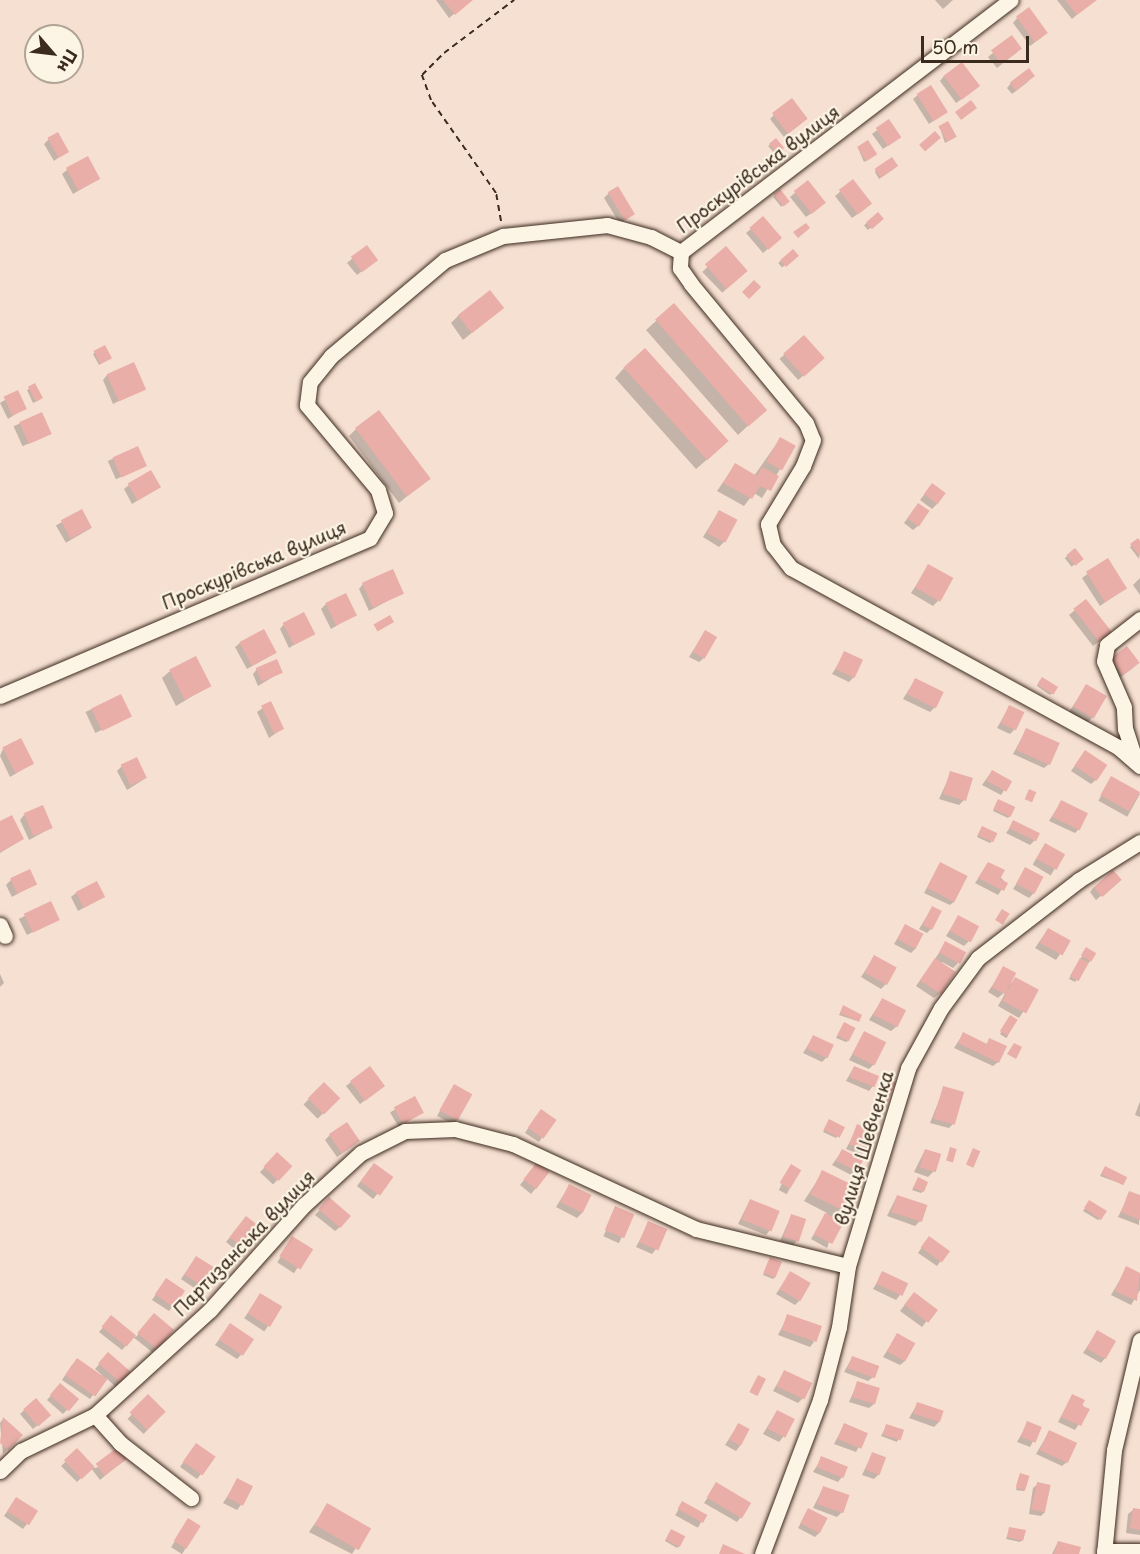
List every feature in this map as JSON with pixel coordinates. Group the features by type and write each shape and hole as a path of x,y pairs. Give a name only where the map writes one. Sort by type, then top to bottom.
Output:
{"street":[{"name":"Проскурівська вулиця","path":"0,696 370,538 385,513 378,490 307,405 310,382 331,356 446,260 503,236 607,225 651,237 681,252 1011,0"},
{"path":"681,252 680,268 691,284 806,423 813,440 803,466 768,524 773,545 791,568 1118,747 1138,764"},
{"path":"1138,764 1125,729 1124,707 1104,661 1107,645 1140,618"},
{"name":"вулиця Шевченка","path":"762,1554 820,1400 838,1327 848,1266 909,1068 941,1008 978,958 1000,938 1079,880 1140,842"},
{"name":"Партизанська вулиця","path":"0,1470 21,1451 95,1415 210,1310 303,1205 361,1153 405,1131 455,1129 513,1143 696,1229 848,1266"},
{"path":"1140,1340 1114,1450 1104,1552 1140,1551"},
{"path":"95,1415 120,1443 191,1498"}],"path":[{"path":"503,236 496,193 432,100 422,75 444,53 514,0"}],"building":[{"path":"443,0 473,0 455,15"},
{"path":"1065,0 1097,0 1077,15"},
{"path":"1029,7 1048,33 1035,42 1016,16"},
{"path":"1012,35 1022,49 1001,64 991,50"},
{"path":"962,62 980,86 962,100 944,76"},
{"path":"1029,68 1035,76 1016,90 1010,82"},
{"path":"931,85 948,112 934,121 917,94"},
{"path":"792,98 808,119 788,134 772,113"},
{"path":"971,100 977,108 961,120 955,112"},
{"path":"889,119 901,137 888,146 876,128"},
{"path":"948,121 957,137 947,142 938,126"},
{"path":"935,131 941,138 925,152 919,145"},
{"path":"58,132 69,152 59,158 48,138"},
{"path":"776,138 784,148 777,154 769,144"},
{"path":"868,140 877,154 866,161 857,147"},
{"path":"88,156 100,179 78,191 66,168"},
{"path":"892,157 898,166 881,178 875,169"},
{"path":"853,179 872,203 858,215 839,190"},
{"path":"808,180 826,203 812,214 794,191"},
{"path":"618,186 635,214 625,220 608,192"},
{"path":"780,189 790,202 784,207 774,194"},
{"path":"878,212 884,219 872,229 866,222"},
{"path":"763,216 782,238 768,250 749,228"},
{"path":"806,223 810,228 798,238 793,232"},
{"path":"367,245 378,260 362,272 351,257"},
{"path":"726,246 748,271 727,289 705,264"},
{"path":"793,249 799,256 786,267 780,260"},
{"path":"754,280 761,287 749,299 742,292"},
{"path":"490,290 504,308 472,333 458,315"},
{"path":"674,303 767,410 748,427 655,319"},
{"path":"804,335 825,358 804,377 783,354"},
{"path":"105,345 112,358 101,364 94,351"},
{"path":"645,348 729,441 707,460 623,367"},
{"path":"134,362 146,389 119,402 107,374"},
{"path":"35,383 43,398 36,402 28,387"},
{"path":"18,390 27,409 12,416 3,397"},
{"path":"379,410 431,479 407,497 355,428"},
{"path":"42,412 52,434 29,444 19,422"},
{"path":"780,437 796,446 782,470 766,461"},
{"path":"138,446 147,466 121,477 112,457"},
{"path":"735,463 757,476 762,467 779,476 771,491 760,486 752,499 723,483"},
{"path":"151,470 161,487 138,501 128,484"},
{"path":"932,483 946,493 938,504 924,494"},
{"path":"918,503 930,511 919,527 907,519"},
{"path":"82,509 92,528 71,539 61,520"},
{"path":"719,510 738,520 725,543 707,533"},
{"path":"1138,538 1140,541 1140,556 1130,544"},
{"path":"1075,548 1084,559 1075,566 1066,555"},
{"path":"1108,558 1127,589 1105,602 1086,572"},
{"path":"928,564 953,578 940,602 915,588"},
{"path":"393,569 404,594 373,607 362,583"},
{"path":"346,593 357,615 336,626 325,603"},
{"path":"1086,599 1112,632 1099,642 1073,609"},
{"path":"304,612 315,634 294,645 283,623"},
{"path":"390,615 394,622 378,631 374,624"},
{"path":"264,629 277,653 252,666 239,642"},
{"path":"705,630 717,637 705,659 692,652"},
{"path":"1127,646 1140,663 1123,675 1110,659"},
{"path":"844,651 863,660 855,678 836,669"},
{"path":"196,656 211,686 185,700 169,670"},
{"path":"277,659 283,673 262,682 256,668"},
{"path":"1042,677 1058,687 1053,695 1037,685"},
{"path":"915,678 944,692 936,708 907,694"},
{"path":"1086,684 1107,696 1094,719 1073,707"},
{"path":"121,694 132,716 102,731 91,708"},
{"path":"271,701 284,729 274,734 261,706"},
{"path":"1009,705 1024,712 1016,730 1001,723"},
{"path":"1026,728 1060,743 1050,765 1016,750"},
{"path":"21,738 34,764 15,773 2,748"},
{"path":"1085,750 1107,765 1097,781 1074,766"},
{"path":"137,757 147,778 130,785 121,765"},
{"path":"992,770 1012,781 1006,792 986,780"},
{"path":"950,771 973,778 966,801 943,794"},
{"path":"1111,776 1140,792 1129,811 1100,795"},
{"path":"1029,789 1036,792 1032,802 1025,799"},
{"path":"998,799 1015,807 1011,817 993,809"},
{"path":"1061,800 1088,813 1080,830 1053,817"},
{"path":"43,805 53,828 33,836 24,813"},
{"path":"12,815 24,839 0,852 0,821"},
{"path":"1013,820 1040,833 1036,841 1009,828"},
{"path":"982,826 997,833 993,842 978,835"},
{"path":"1045,843 1065,854 1056,870 1036,859"},
{"path":"940,862 968,876 954,902 927,888"},
{"path":"988,862 1005,870 1000,879 1008,883 1004,891 978,878"},
{"path":"1025,867 1044,877 1035,894 1016,884"},
{"path":"30,869 37,884 17,894 10,878"},
{"path":"1113,870 1122,880 1102,897 1094,887"},
{"path":"97,881 105,897 84,908 76,892"},
{"path":"51,901 60,920 33,933 24,914"},
{"path":"932,906 942,911 932,930 922,925"},
{"path":"1002,909 1010,914 1003,925 995,920"},
{"path":"958,915 979,926 971,942 950,931"},
{"path":"905,924 924,934 916,949 897,939"},
{"path":"1048,928 1071,941 1062,955 1040,943"},
{"path":"945,941 966,952 960,964 939,952"},
{"path":"1086,947 1096,953 1091,962 1081,956"},
{"path":"874,955 897,968 887,985 864,972"},
{"path":"935,958 956,972 941,994 920,980"},
{"path":"1080,958 1089,963 1079,981 1070,976"},
{"path":"1003,966 1016,973 1005,994 992,987"},
{"path":"1015,977 1039,990 1026,1014 1002,1001"},
{"path":"882,998 906,1010 897,1027 873,1015"},
{"path":"843,1005 862,1015 859,1022 840,1013"},
{"path":"1010,1015 1018,1020 1008,1036 1000,1031"},
{"path":"844,1022 856,1028 849,1041 837,1035"},
{"path":"864,1031 886,1042 874,1066 852,1054"},
{"path":"963,1032 987,1044 989,1038 1007,1046 999,1063 958,1043"},
{"path":"813,1035 834,1045 828,1058 807,1049"},
{"path":"1014,1043 1022,1047 1016,1059 1007,1054"},
{"path":"370,1066 385,1086 365,1101 350,1081"},
{"path":"854,1066 879,1076 875,1087 850,1077"},
{"path":"884,1077 896,1082 886,1106 874,1101"},
{"path":"324,1082 340,1098 324,1115 308,1098"},
{"path":"454,1084 472,1094 458,1120 439,1110"},
{"path":"943,1086 964,1092 955,1125 934,1119"},
{"path":"415,1096 424,1113 403,1124 394,1107"},
{"path":"541,1109 557,1120 543,1139 528,1128"},
{"path":"829,1119 845,1127 840,1138 824,1130"},
{"path":"347,1122 360,1141 342,1153 329,1134"},
{"path":"857,1124 875,1131 867,1151 849,1145"},
{"path":"950,1147 957,1149 953,1162 946,1160"},
{"path":"973,1148 980,1151 973,1168 966,1165"},
{"path":"842,1149 863,1160 857,1172 836,1160"},
{"path":"925,1149 941,1154 936,1172 919,1167"},
{"path":"277,1152 292,1166 279,1181 263,1167"},
{"path":"537,1162 550,1172 536,1189 523,1179"},
{"path":"374,1163 393,1177 380,1196 360,1182"},
{"path":"791,1164 801,1170 790,1189 780,1183"},
{"path":"1105,1166 1127,1177 1123,1185 1101,1174"},
{"path":"822,1170 859,1188 847,1212 810,1194"},
{"path":"918,1177 928,1182 924,1192 913,1188"},
{"path":"569,1184 591,1195 583,1213 560,1202"},
{"path":"1129,1191 1140,1195 1140,1220 1121,1212"},
{"path":"897,1195 927,1205 922,1222 891,1212"},
{"path":"329,1197 351,1216 340,1228 319,1209"},
{"path":"750,1199 780,1211 771,1231 742,1219"},
{"path":"1089,1200 1107,1211 1101,1220 1084,1208"},
{"path":"615,1206 634,1214 624,1238 605,1230"},
{"path":"825,1213 844,1223 832,1244 814,1234"},
{"path":"791,1214 806,1219 799,1242 784,1237"},
{"path":"246,1216 260,1227 244,1248 229,1237"},
{"path":"648,1221 667,1229 658,1250 639,1242"},
{"path":"292,1236 313,1249 300,1270 279,1256"},
{"path":"929,1236 950,1251 942,1263 921,1247"},
{"path":"196,1256 218,1270 206,1288 184,1275"},
{"path":"770,1257 782,1262 775,1278 763,1273"},
{"path":"1126,1266 1140,1273 1137,1301 1115,1291"},
{"path":"790,1271 811,1283 800,1301 780,1289"},
{"path":"882,1271 908,1283 902,1296 876,1284"},
{"path":"166,1278 185,1291 174,1307 155,1295"},
{"path":"914,1292 938,1310 928,1323 904,1305"},
{"path":"260,1293 282,1306 270,1327 248,1314"},
{"path":"154,1313 174,1330 157,1350 137,1333"},
{"path":"787,1314 822,1326 816,1342 781,1330"},
{"path":"111,1315 136,1335 126,1347 102,1327"},
{"path":"230,1323 254,1339 243,1356 219,1340"},
{"path":"1097,1330 1116,1341 1106,1359 1086,1348"},
{"path":"897,1333 915,1343 905,1362 887,1351"},
{"path":"108,1352 131,1372 121,1383 98,1363"},
{"path":"852,1356 879,1366 875,1378 848,1368"},
{"path":"77,1358 107,1379 95,1396 65,1375"},
{"path":"784,1370 812,1383 804,1399 776,1386"},
{"path":"758,1375 766,1379 757,1396 749,1392"},
{"path":"857,1381 880,1388 875,1404 852,1397"},
{"path":"60,1383 79,1399 69,1411 50,1395"},
{"path":"148,1394 166,1412 147,1430 130,1412"},
{"path":"1072,1394 1085,1400 1082,1406 1090,1409 1081,1426 1061,1417"},
{"path":"36,1398 51,1415 38,1427 23,1409"},
{"path":"917,1402 944,1411 940,1422 913,1413"},
{"path":"777,1410 795,1419 785,1438 767,1429"},
{"path":"3,1417 23,1435 8,1450 0,1443"},
{"path":"1027,1421 1042,1427 1035,1443 1021,1437"},
{"path":"738,1423 750,1429 741,1446 729,1440"},
{"path":"844,1423 868,1433 861,1449 837,1439"},
{"path":"886,1424 904,1430 901,1440 883,1434"},
{"path":"1049,1430 1077,1443 1068,1463 1040,1450"},
{"path":"196,1443 216,1457 202,1476 183,1462"},
{"path":"118,1447 127,1459 105,1476 96,1464"},
{"path":"77,1448 95,1467 82,1479 64,1460"},
{"path":"872,1452 886,1457 880,1475 866,1470"},
{"path":"821,1456 848,1467 843,1478 817,1467"},
{"path":"1020,1473 1030,1476 1025,1490 1016,1487"},
{"path":"237,1478 253,1486 243,1506 227,1498"},
{"path":"716,1482 751,1503 742,1519 707,1497"},
{"path":"1037,1482 1051,1485 1045,1512 1031,1509"},
{"path":"823,1486 849,1495 843,1513 817,1504"},
{"path":"16,1497 38,1511 29,1525 7,1511"},
{"path":"682,1501 707,1515 703,1523 678,1509"},
{"path":"327,1503 371,1528 359,1550 315,1525"},
{"path":"808,1508 828,1518 820,1533 800,1523"},
{"path":"1133,1508 1140,1509 1140,1530 1130,1528"},
{"path":"188,1518 201,1526 186,1549 174,1541"},
{"path":"1009,1527 1026,1530 1023,1541 1007,1537"},
{"path":"671,1529 685,1536 680,1547 666,1540"},
{"path":"1058,1541 1081,1547 1079,1554 1054,1554"},
{"path":"723,1544 745,1554 719,1554"}]}
